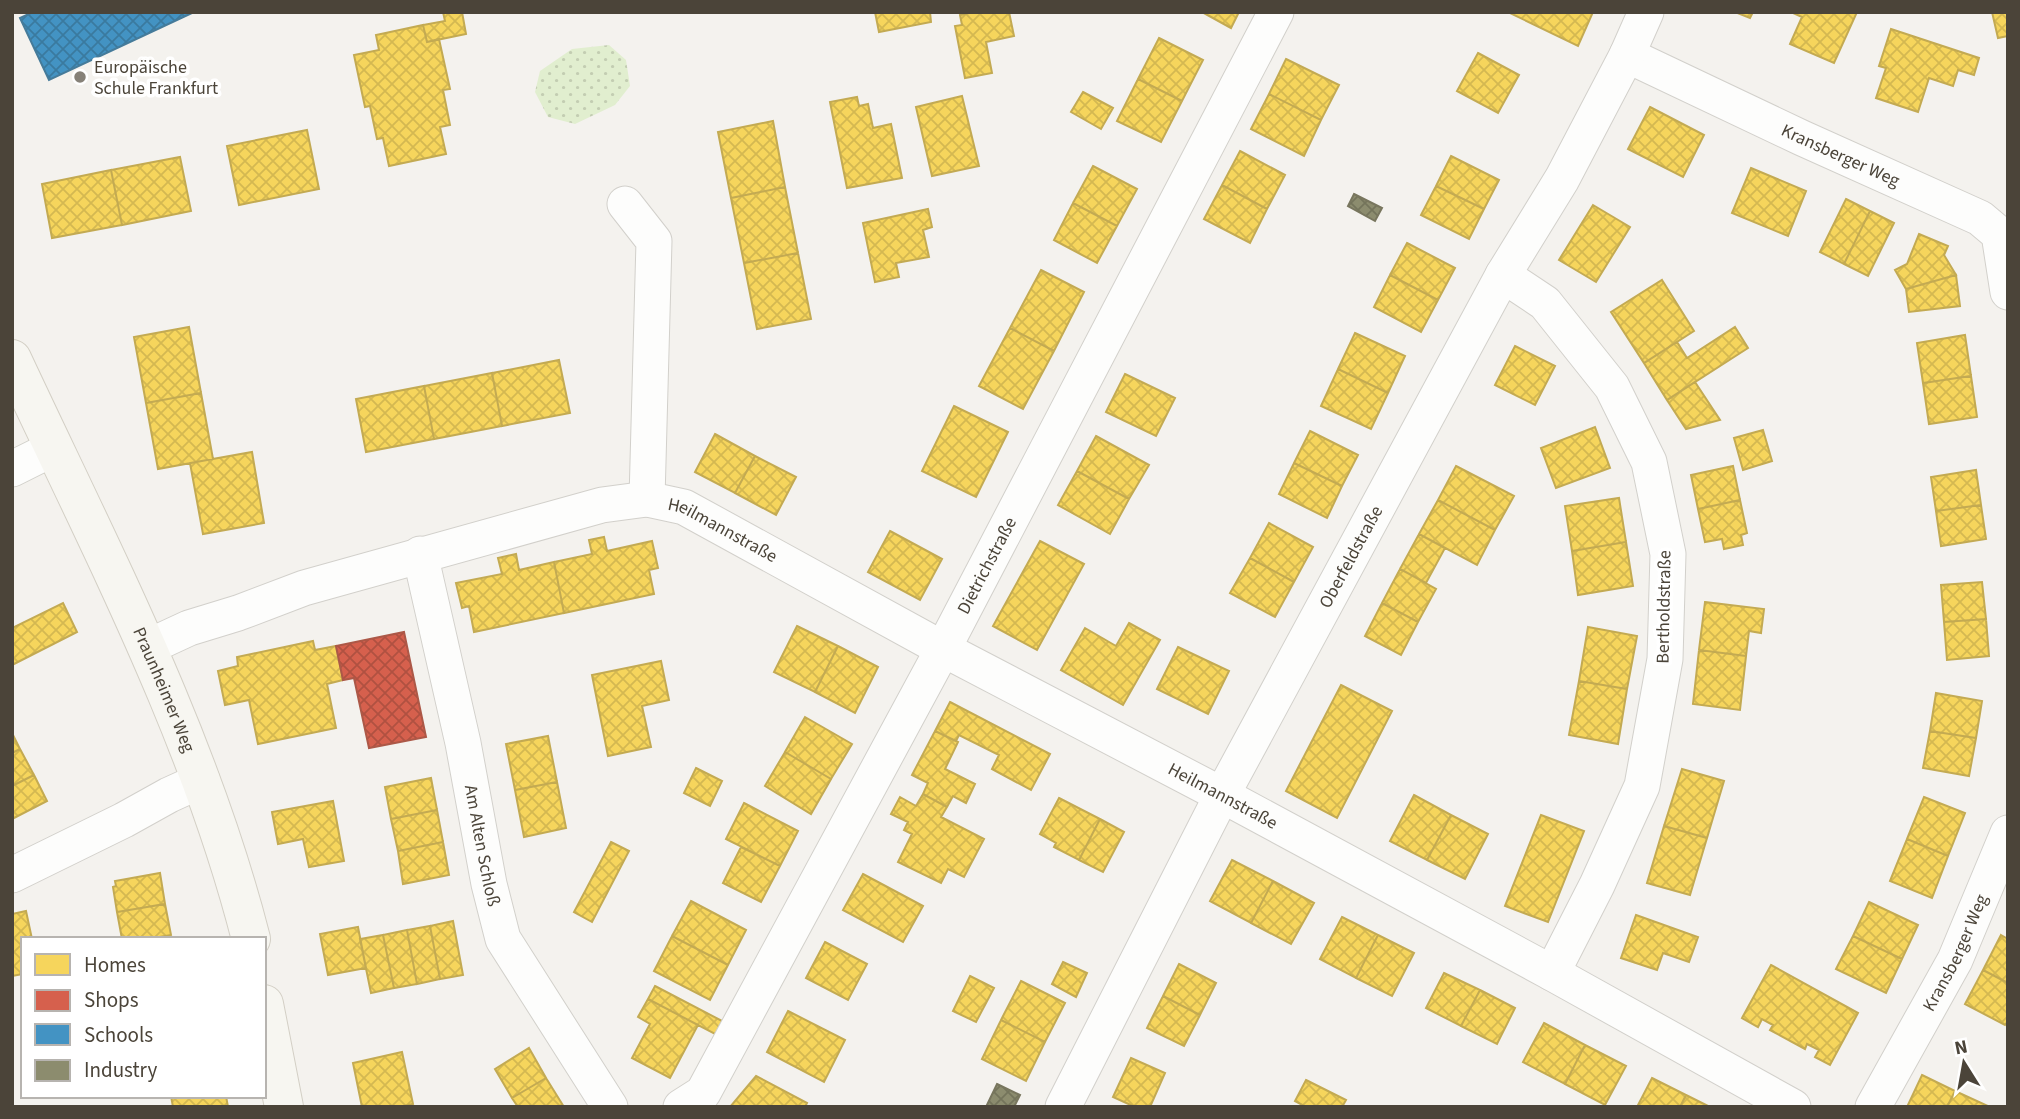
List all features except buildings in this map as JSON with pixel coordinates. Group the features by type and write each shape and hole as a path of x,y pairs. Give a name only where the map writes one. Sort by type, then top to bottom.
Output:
{"main road":[{"name":"Praunheimer Weg","path":"12,359 148,647 202,780 250,937"},
{"path":"266,1014 284,1107"}],"street":[{"name":"Dietrichstraße","path":"681,1107 703,1093 943,649 1276,12"},
{"name":"Oberfeldstraße","path":"1072,1103 1222,795 1503,275 1562,179 1627,55 1646,12"},
{"name":"Kransberger Weg","path":"1627,55 1980,218 1999,234 2008,292"},
{"name":"Heilmannstraße","path":"625,204 654,241 647,499"},
{"name":"Bertholdstraße","path":"1503,275 1545,303 1612,387 1649,462 1668,554 1665,659 1642,786 1597,885 1552,972"},
{"path":"12,469 54,448"},
{"name":"Heilmannstraße","path":"148,647 189,628 238,613 304,587 602,505 647,499 684,507 943,649 1552,972 1793,1107"},
{"name":"Am Alten Schloß","path":"420,554 463,743 489,884 503,939 610,1107"},
{"path":"12,876 202,780"},
{"name":"Kransberger Weg","path":"1873,1107 1955,960 2008,832"}],"green space":[{"path":"609,45 626,60 630,86 615,105 575,124 548,117 535,92 540,71 572,49"}],"place":[{"name":"Europäische Schule Frankfurt","path":"80,77"}]}
